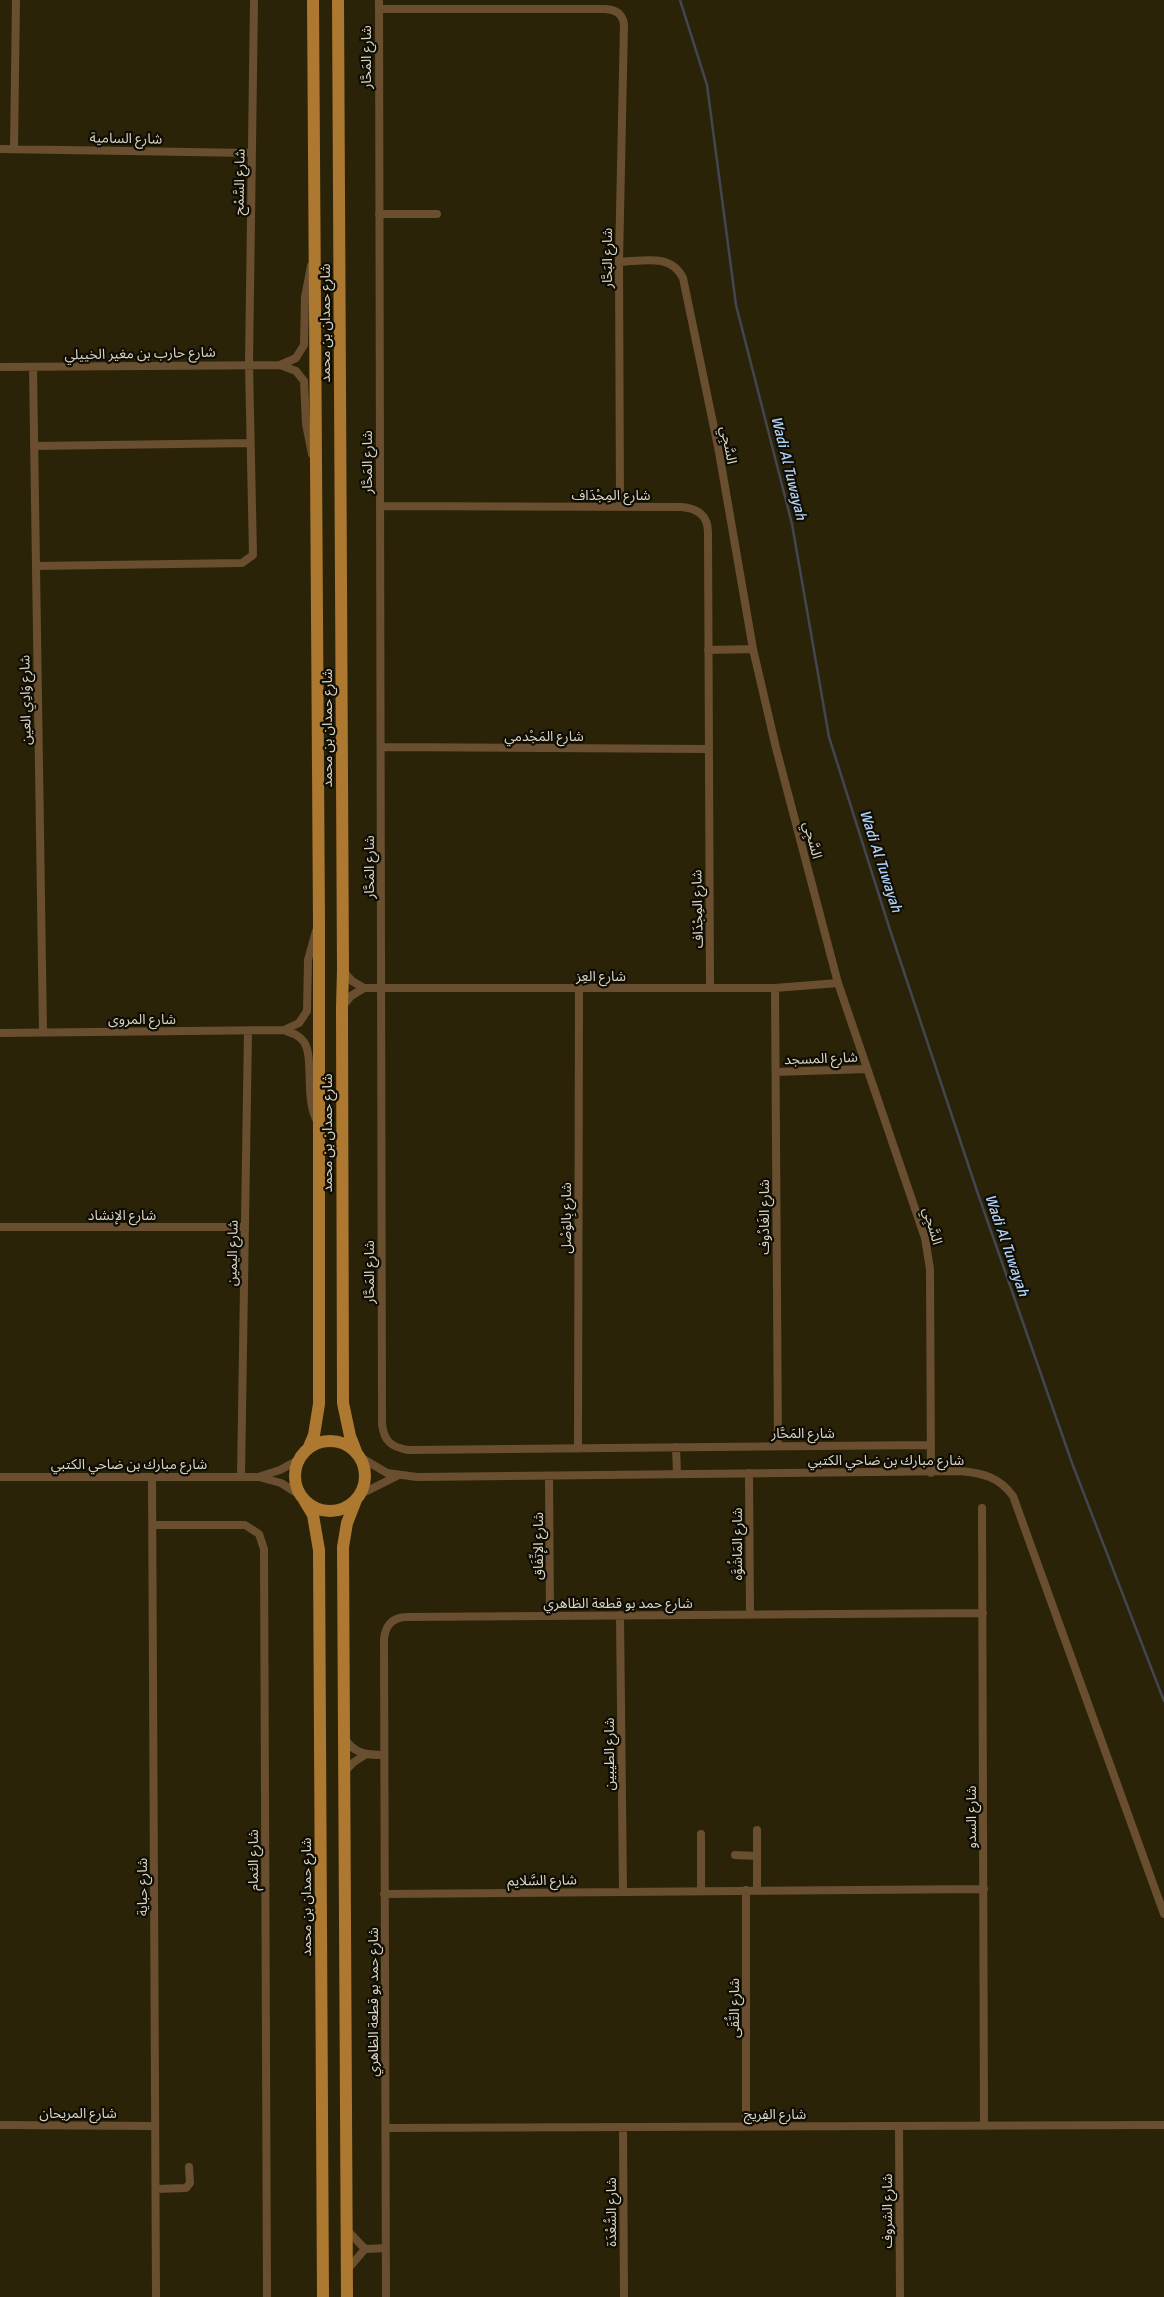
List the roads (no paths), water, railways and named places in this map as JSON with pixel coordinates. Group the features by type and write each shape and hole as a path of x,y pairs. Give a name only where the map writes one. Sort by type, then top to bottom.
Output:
{"main road":[{"name":"شارع حمدان بن محمد","path":"304,1454 314,1434 319,1404 318,1123 320,922 315,463 313,0"},
{"name":"شارع حمدان بن محمد","path":"338,0 343,970 343,1402 346,1420 358,1455"},
{"path":"347,2297 343,1547 347,1523 358,1497 365,1475 358,1455 339,1442 328,1441 318,1444 304,1454 295,1477 302,1497 314,1507 325,1511 336,1511 347,1507 358,1497"},
{"name":"شارع حمدان بن محمد","path":"302,1497 313,1515 319,1550 323,2297"}],"street":[{"path":"14,149 16,0"},
{"name":"شارع السَّمْح","path":"36,566 242,563 253,555 249,364 254,0"},
{"name":"شارع المَحَّار","path":"378,0 382,1424 385,1439 391,1445 408,1450 930,1445"},
{"name":"شارع البَحَّار","path":"379,9 605,9 616,11 621,15 624,24 619,262 620,507"},
{"name":"شارع السامية","path":"0,149 252,153"},
{"path":"379,214 437,214"},
{"path":"280,365 296,358 304,345 305,297 314,252"},
{"name":"السَّجِي","path":"619,262 666,261 674,264 683,278 718,452 753,649 776,748 838,983 921,1223 928,1254 931,1472"},
{"name":"شارع حارب بن مغير الخييلي","path":"0,367 280,365 296,371 304,382 306,424 315,463"},
{"name":"شارع وَادِي العين","path":"33,366 43,1032"},
{"path":"34,446 250,443"},
{"name":"شارع المِجْدَاف","path":"380,506 687,507 698,511 706,520 708,532 710,988"},
{"path":"708,650 753,649"},
{"name":"شارع المَجْدمي","path":"381,747 708,749"},
{"path":"284,1030 299,1023 307,1011 308,960 312,941 320,922"},
{"path":"342,1007 351,996 364,988 352,981 343,970"},
{"name":"شارع العِز","path":"364,988 775,988 838,983"},
{"name":"شارع بِالوَصْل","path":"578,1449 580,988"},
{"name":"شارع الغَادُوف","path":"775,988 778,1446"},
{"path":"284,1030 295,1034 305,1043 310,1099 318,1123"},
{"name":"شارع المروى","path":"0,1033 284,1030"},
{"name":"شارع اليمين","path":"241,1477 248,1031"},
{"name":"شارع المسجد","path":"776,1072 867,1069"},
{"name":"شارع الإنشاد","path":"0,1227 245,1227"},
{"path":"676,1447 677,1474"},
{"name":"شارع مبارك بن ضاحي الكتبي","path":"259,1477 280,1470 304,1454"},
{"name":"شارع مبارك بن ضاحي الكتبي","path":"358,1455 377,1469 397,1476 931,1472 983,1474 1000,1482 1013,1496 1164,1914"},
{"name":"شارع المَاشُوَّه","path":"749,1473 750,1614"},
{"name":"شارع مبارك بن ضاحي الكتبي","path":"358,1497 397,1476"},
{"name":"شارع الإتِّفَاق","path":"549,1476 550,1616"},
{"name":"شارع مبارك بن ضاحي الكتبي","path":"0,1477 259,1477 281,1483 302,1497"},
{"name":"شارع حباية","path":"152,1477 156,2297"},
{"name":"شارع السدو","path":"982,1508 984,2126"},
{"name":"شارع الثمام","path":"153,1525 246,1525 259,1534 264,1549 267,2297"},
{"name":"شارع حمد بو قطعة الظاهري","path":"386,2297 384,1636 387,1627 393,1620 408,1617 983,1613"},
{"name":"شارع الطيبين","path":"620,1615 623,1892"},
{"path":"345,1739 354,1749 365,1755 384,1756"},
{"path":"344,1772 365,1755"},
{"path":"757,1830 757,1890"},
{"path":"701,1834 701,1891"},
{"path":"736,1855 757,1856"},
{"name":"شارع السَّلايم","path":"384,1894 746,1890 984,1890"},
{"name":"شارع التُّقَى","path":"746,1890 746,2126"},
{"name":"شارع الفِريج","path":"386,2128 1164,2125"},
{"name":"شارع المريحان","path":"0,2126 156,2126"},
{"name":"شارع الشروف","path":"899,2126 900,2297"},
{"name":"شارع السُّعْدَة","path":"624,2127 624,2297"},
{"path":"156,2189 186,2188 190,2183 189,2166"},
{"path":"347,2230 364,2249"},
{"path":"347,2273 354,2260 364,2249 386,2248"}],"waterway":[{"name":"Wadi Al Tuwayah","path":"680,0 707,85 736,305 792,524 829,737 891,933 977,1191 1072,1463 1164,1701"}]}
